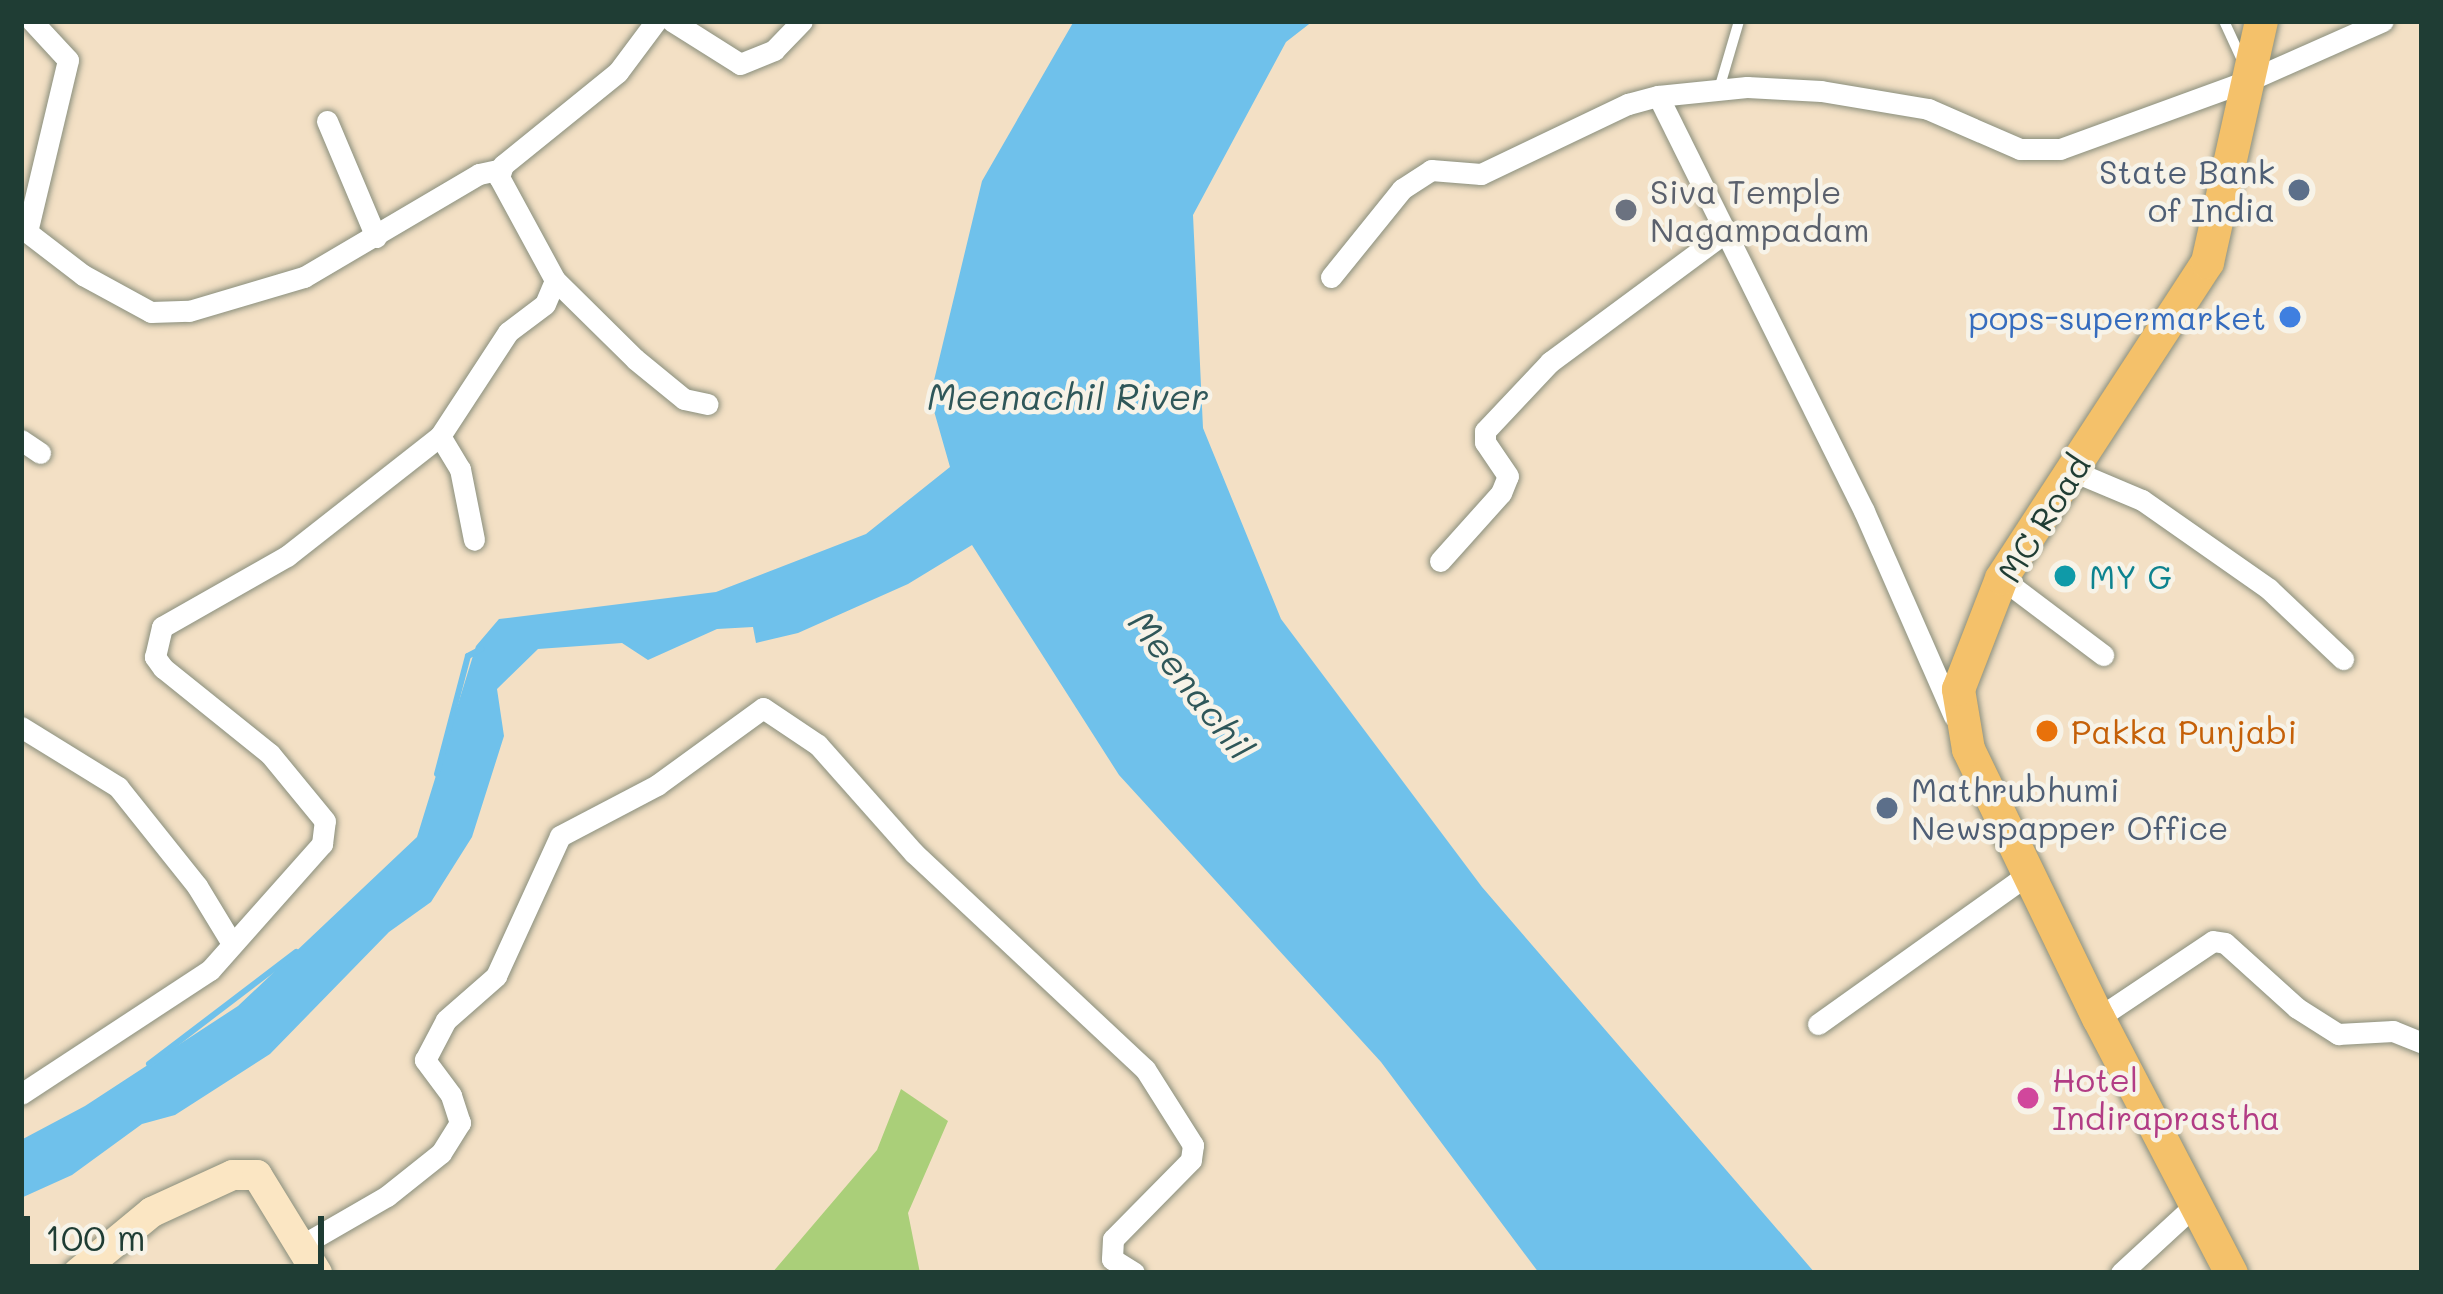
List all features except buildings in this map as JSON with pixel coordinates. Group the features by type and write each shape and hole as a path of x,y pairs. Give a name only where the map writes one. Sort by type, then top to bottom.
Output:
{"main road":[{"name":"MC Road","path":"2231,1273 2098,1018 1968,749 1958,689 2001,578 2206,262 2261,21"},
{"path":"78,1273 152,1212 232,1174 257,1175 307,1260"}],"street":[{"path":"32,21 68,60 24,230 82,275 151,312 188,311 304,277 479,174 498,170 618,72 656,21"},
{"path":"672,21 740,64 774,50 802,21"},
{"path":"1331,277 1402,189 1431,170 1481,174 1628,104 1658,96 1718,89 1821,91 1928,109 2020,149 2060,149 2250,80 2383,21"},
{"path":"1658,96 1864,511 1968,749"},
{"path":"327,122 376,237"},
{"path":"498,170 555,280 635,359 684,399 706,404"},
{"path":"1439,561 1501,494 1508,476 1486,442 1485,431 1550,362 1727,230"},
{"path":"21,1094 199,977 322,844 325,821 270,754 163,668 155,657 163,627 287,556 440,436 508,332 545,304 555,280"},
{"path":"440,436 460,469 474,540"},
{"path":"2073,471 2161,513 2270,589 2343,659"},
{"path":"2001,578 2103,655"},
{"path":"307,1260 440,1153 460,1123 451,1095 424,1060 446,1020 496,976 560,836 657,785 763,708 818,745 914,854 1144,1069 1193,1145 1191,1160 1113,1239 1112,1258 1134,1273"},
{"path":"21,728 118,787 196,886 231,942"},
{"path":"1818,1024 2028,874"},
{"path":"2098,1018 2213,941 2225,943 2297,1008 2338,1034 2393,1031 2422,1043"},
{"path":"2121,1273 2195,1205"}],"lane":[{"path":"1718,89 1739,21"},
{"path":"2224,21 2250,80"}],"green space":[{"path":"901,1089 948,1121 908,1213 920,1273 772,1273 877,1150"}],"water":[{"name":"Meenachil River","path":"1074,21 1313,21 1286,42 1193,215 1203,428 1281,619 1482,887 1815,1273 1539,1273 1381,1062 1119,775 972,545 908,584 798,633 756,643 753,627 717,629 648,660 622,643 538,649 497,689 504,736 472,837 431,902 389,932 270,1054 175,1115 142,1124 72,1175 21,1198 21,1140 85,1106 238,1006 417,837 476,646 499,619 716,592 866,534 950,467 930,397 982,181"}],"waterway":[{"path":"437,774 468,656 481,649"},
{"path":"149,1064 296,952"}],"place":[{"name":"State Bank of India","path":"2299,190"},
{"name":"Siva Temple Nagampadam","path":"1626,210"},
{"name":"pops-supermarket","path":"2290,317"},
{"name":"MY G","path":"2065,576"},
{"name":"Pakka Punjabi","path":"2047,731"},
{"name":"Mathrubhumi Newspapper Office","path":"1887,808"},
{"name":"Hotel Indiraprastha","path":"2028,1098"}],"water label":[{"name":"Meenachil","path":"1192,684"}]}
